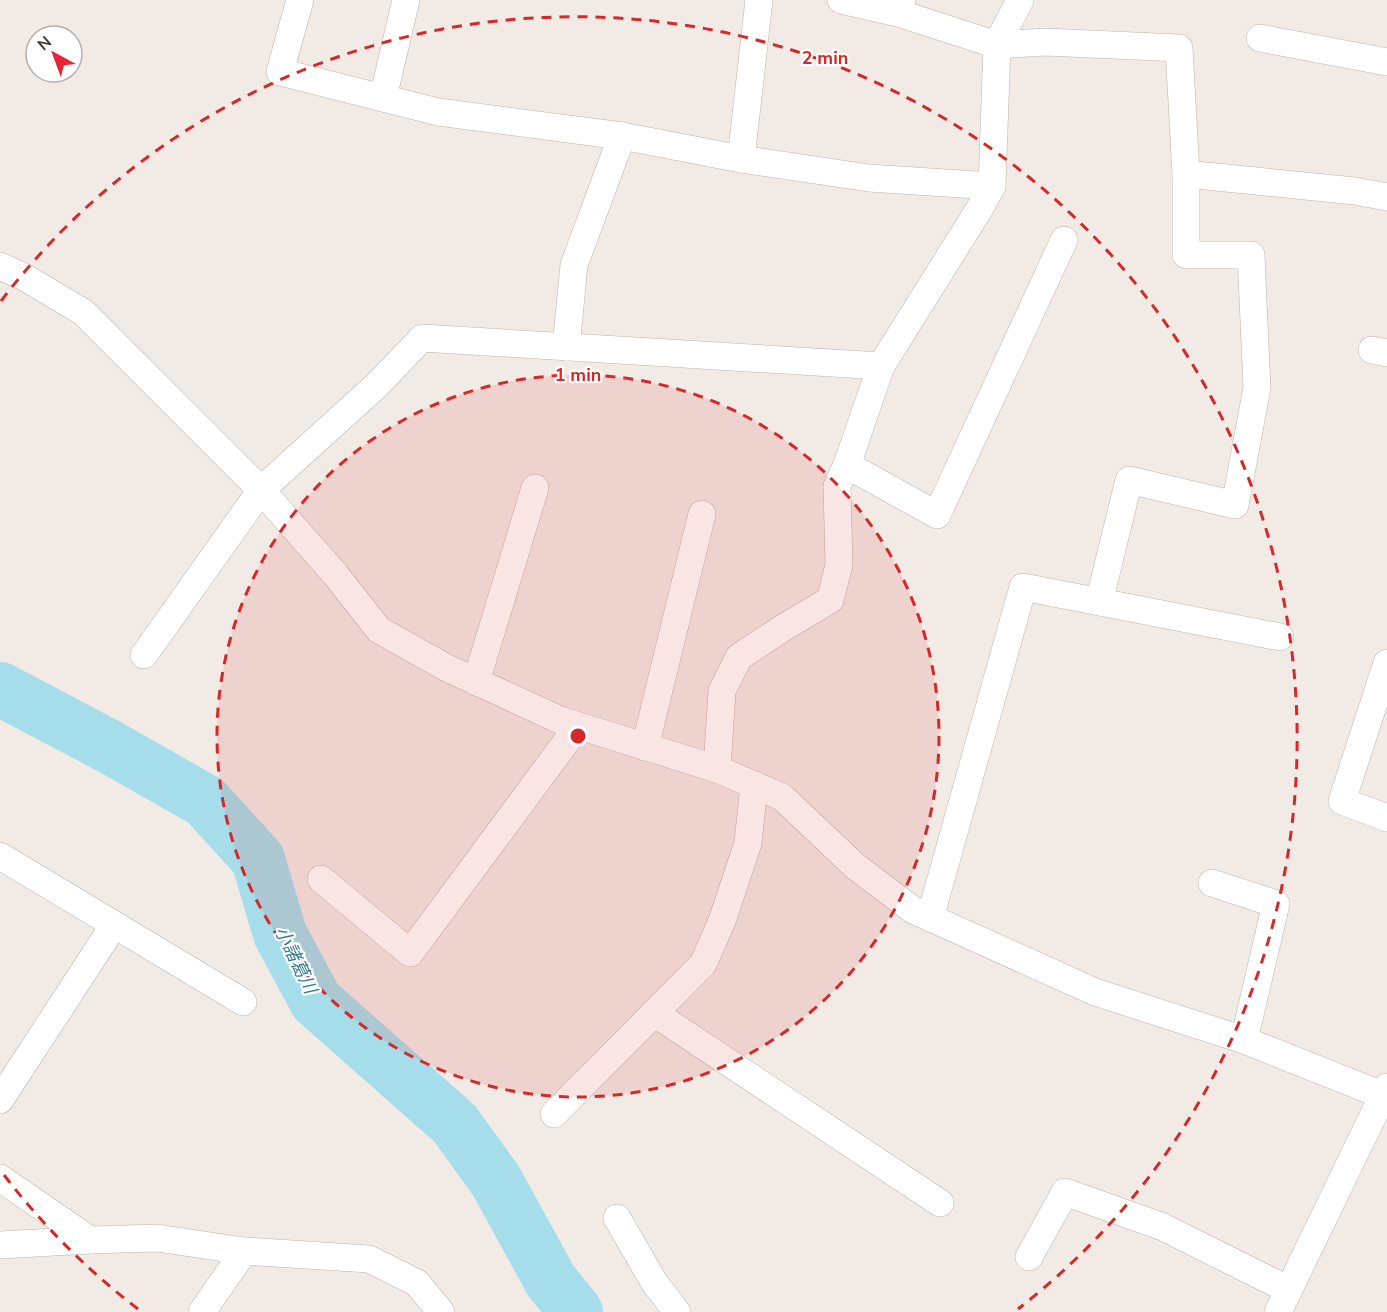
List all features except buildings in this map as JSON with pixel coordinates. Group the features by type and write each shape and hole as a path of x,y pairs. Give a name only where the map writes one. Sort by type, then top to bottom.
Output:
{"street":[{"path":"300,0 280,72 438,112 622,136 741,159 869,178 992,186"},
{"path":"383,98 406,0"},
{"path":"741,159 759,0"},
{"path":"841,0 900,6 997,45 1046,42 1179,48 1186,174 1186,255 1251,255 1257,388 1234,504 1129,480 1099,602"},
{"path":"717,769 722,691 739,657 830,600 839,565 837,486 847,465 881,366 992,186 997,45 1020,0"},
{"path":"1260,38 1387,62"},
{"path":"566,347 574,265 622,136"},
{"path":"1186,174 1355,191 1387,197"},
{"path":"847,465 937,515 1064,240"},
{"path":"0,266 24,277 83,312 261,490 335,574 379,630 447,668 560,720 717,769 782,797 855,866 914,910 930,918 1095,992 1244,1040 1386,1093 1284,1301 1163,1227 1065,1192 1029,1257"},
{"path":"144,655 261,490 377,385 422,338 881,366"},
{"path":"476,682 535,488"},
{"path":"645,747 702,514"},
{"path":"930,918 1023,587 1280,637"},
{"path":"1387,663 1342,801 1387,818"},
{"path":"321,879 410,952 578,726"},
{"path":"554,1114 703,964 722,921 748,843 754,785"},
{"path":"0,856 243,1002"},
{"path":"1212,884 1276,904 1244,1040"},
{"path":"0,1100 114,925"},
{"path":"654,1013 940,1203"},
{"path":"0,1178 90,1240"},
{"path":"617,1218 654,1282 677,1312"},
{"path":"0,1245 157,1238 244,1251 369,1259 417,1283 441,1312"},
{"path":"202,1312 244,1251"}],"waterway":[{"name":"小諸葛川","path":"0,689 110,747 205,801 258,859 280,934 316,1001 455,1124 496,1181 551,1281 576,1312"}]}
